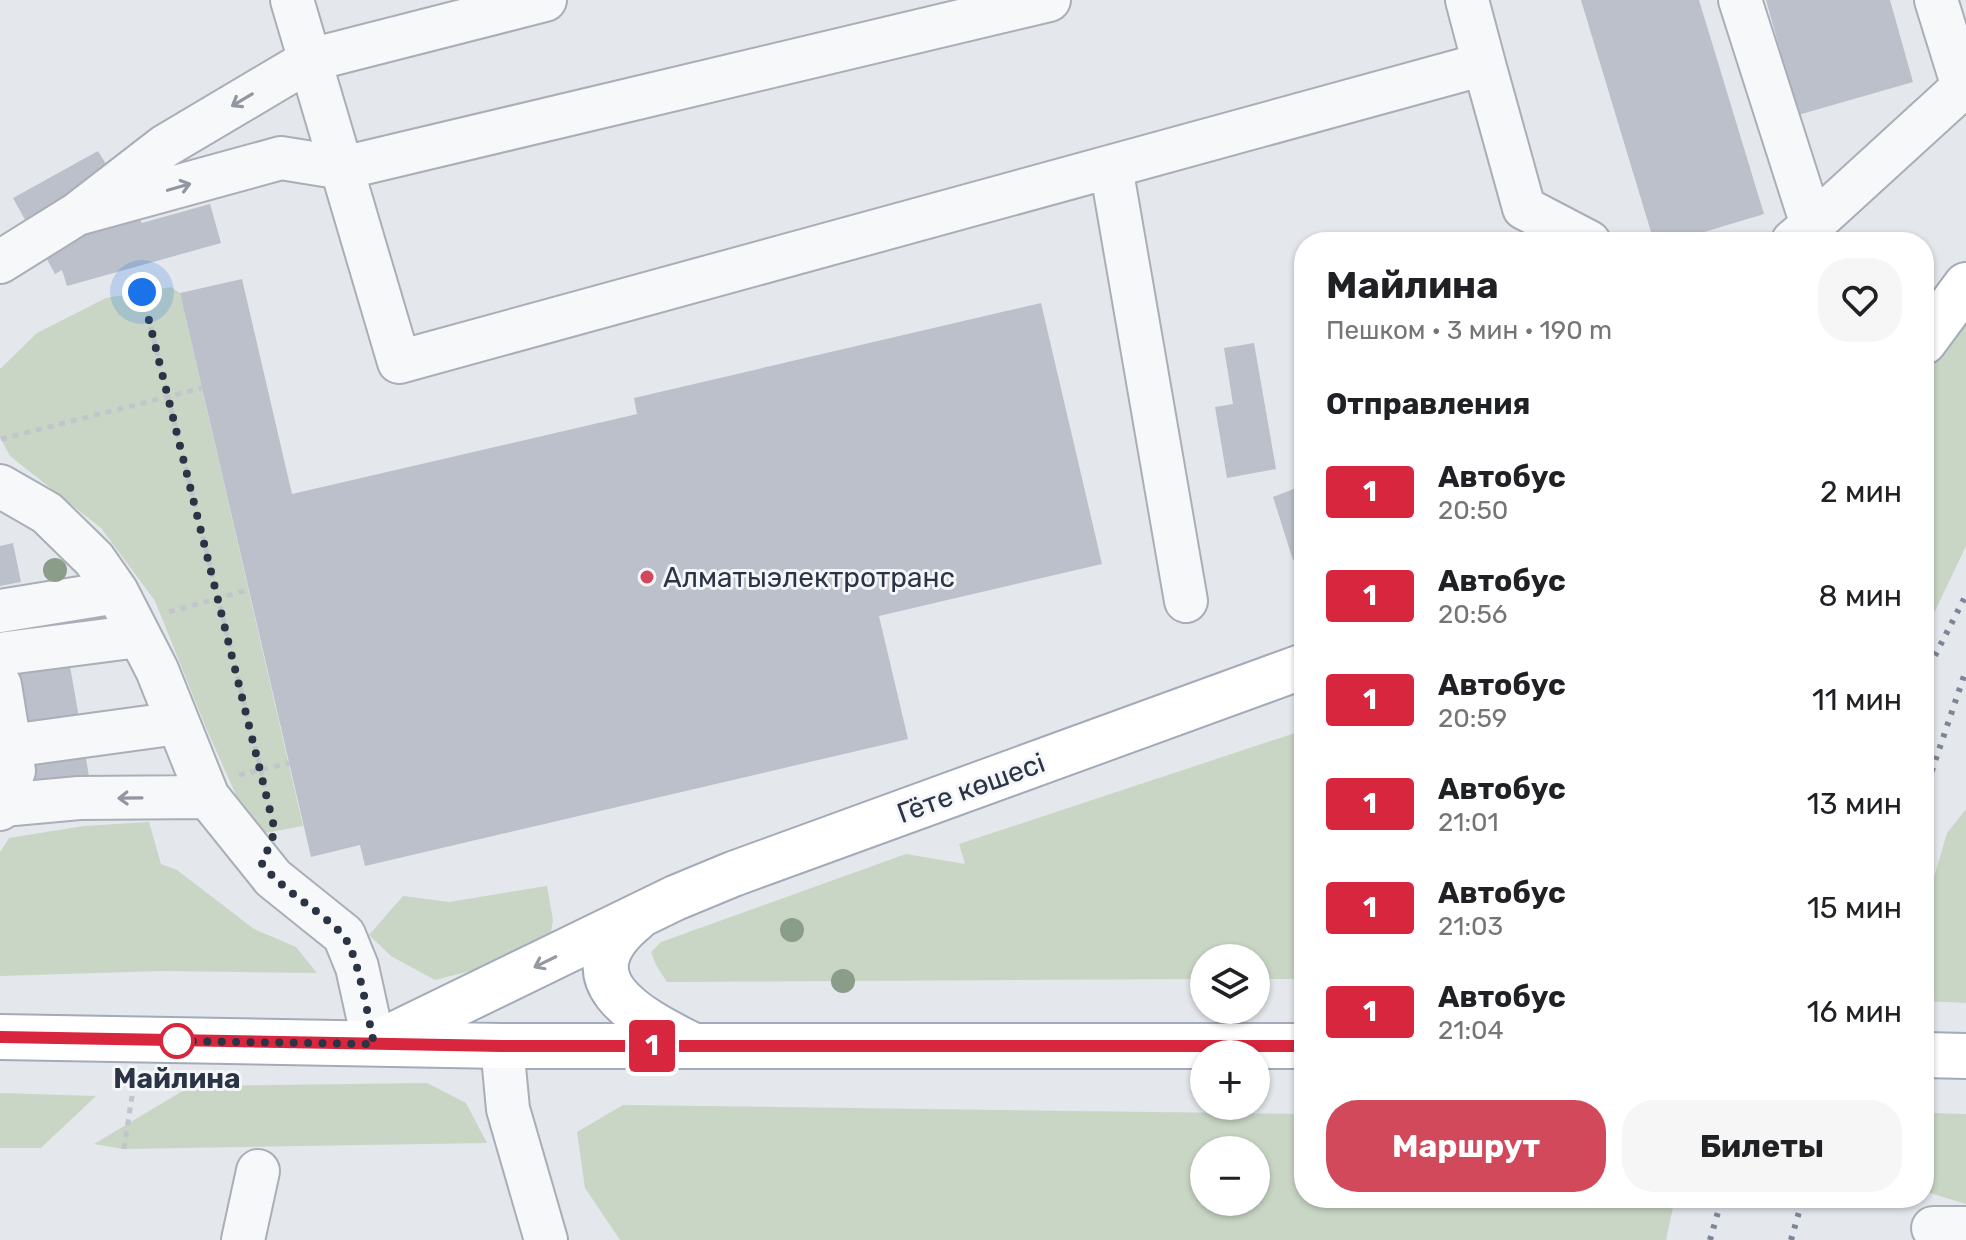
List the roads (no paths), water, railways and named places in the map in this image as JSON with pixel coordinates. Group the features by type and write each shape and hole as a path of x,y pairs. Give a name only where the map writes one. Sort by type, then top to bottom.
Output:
{"main road":[{"path":"1934,328 1966,285"},
{"name":"Гёте көшесі","path":"374,1044 733,874 1294,670"},
{"path":"640,916 619,933 610,949 608,984 621,1001 646,1021 692,1046"},
{"path":"0,1037 502,1046 1294,1046"},
{"path":"1934,1055 1966,1056"}],"street":[{"path":"292,0 399,362 1484,64"},
{"path":"0,262 77,214 165,146 310,60 545,0"},
{"path":"77,214 281,158 343,168 1049,0"},
{"path":"1467,0 1524,208 1570,232"},
{"path":"1740,0 1802,232"},
{"path":"1803,232 1963,87 1936,0"},
{"path":"1111,167 1186,601"},
{"path":"0,486 47,513 94,559 117,592 150,626 178,723 262,864 273,878 344,935 357,967 374,1044"},
{"path":"0,611 117,592"},
{"path":"0,654 150,626"},
{"path":"0,685 10,746 10,806 218,788"},
{"path":"10,746 178,723"},
{"path":"502,1046 508,1109 546,1240"},
{"path":"243,1240 258,1171"}],"railway":[{"path":"1934,657 1966,595"},
{"path":"1934,764 1966,670"},
{"path":"1710,1240 1719,1208"},
{"path":"1791,1240 1800,1208"}],"place":[{"name":"Алматыэлектротранс","path":"647,577"},
{"name":"Майлина","path":"177,1041"}]}
